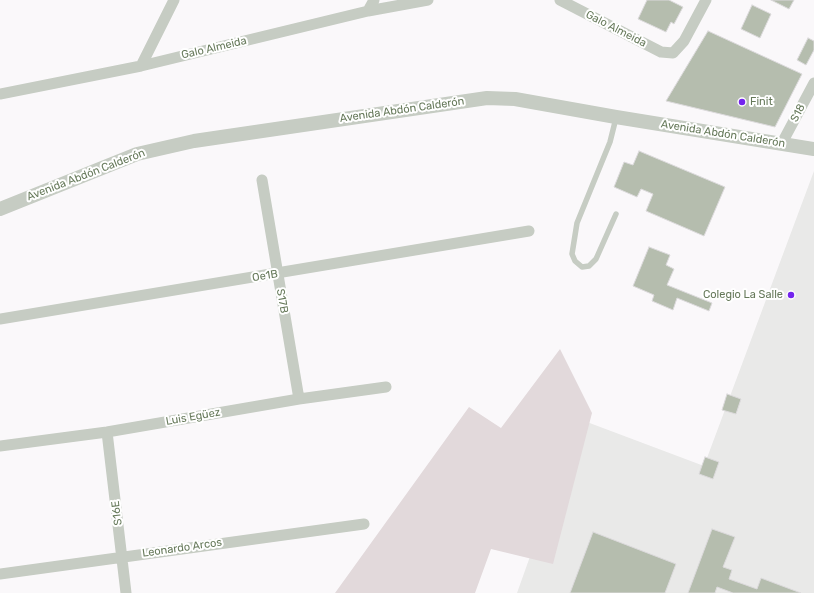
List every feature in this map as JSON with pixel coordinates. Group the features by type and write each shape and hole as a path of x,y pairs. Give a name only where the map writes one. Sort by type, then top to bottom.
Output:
{"street":[{"path":"141,66 174,0"},
{"path":"368,11 374,0"},
{"name":"Galo Almeida","path":"0,94 141,66 368,11 428,0"},
{"name":"Galo Almeida","path":"560,0 661,52 673,53 684,40 706,0"},
{"name":"S18","path":"782,143 814,83"},
{"name":"Avenida Abdón Calderón","path":"0,209 138,154 194,141 487,98 515,99 814,149"},
{"name":"S17B","path":"262,180 299,399"},
{"name":"Oe1B","path":"0,319 278,274 529,231"},
{"name":"Luis Egüez","path":"0,446 107,432 299,399 386,387"},
{"name":"S16E","path":"107,432 126,593"},
{"name":"Leonardo Arcos","path":"0,574 122,556 364,524"}],"lane":[{"path":"616,117 610,142 577,222 572,254 575,261 582,267 589,266 596,259 616,214"}],"shaded area":[{"name":"Colegio La Salle","path":"814,171 814,593 517,593 579,419 704,466"},
{"path":"560,349 592,413 553,564 491,549 475,593 335,593 469,407 501,428"}],"building":[{"path":"647,0 669,0 683,7 674,24 671,22 666,32 638,19"},
{"path":"771,0 794,0 789,9"},
{"path":"752,5 771,14 760,38 741,29"},
{"path":"708,31 802,74 775,127 666,101"},
{"path":"808,38 814,41 814,50 806,65 797,60"},
{"path":"639,151 725,187 704,236 646,211 653,194 641,189 637,197 614,187 624,162 633,165"},
{"path":"649,247 670,255 666,265 674,269 667,285 712,303 709,311 677,298 673,310 652,301 654,295 633,286"},
{"path":"727,394 741,399 736,414 722,410"},
{"path":"705,457 719,462 713,479 699,474"},
{"path":"712,529 735,537 723,567 732,570 729,579 757,589 761,578 801,593 733,593 717,587 715,593 688,593"},
{"path":"593,532 676,564 665,593 570,593"}],"place":[{"name":"Finit","path":"742,102"},
{"name":"Colegio La Salle","path":"791,295"}]}
